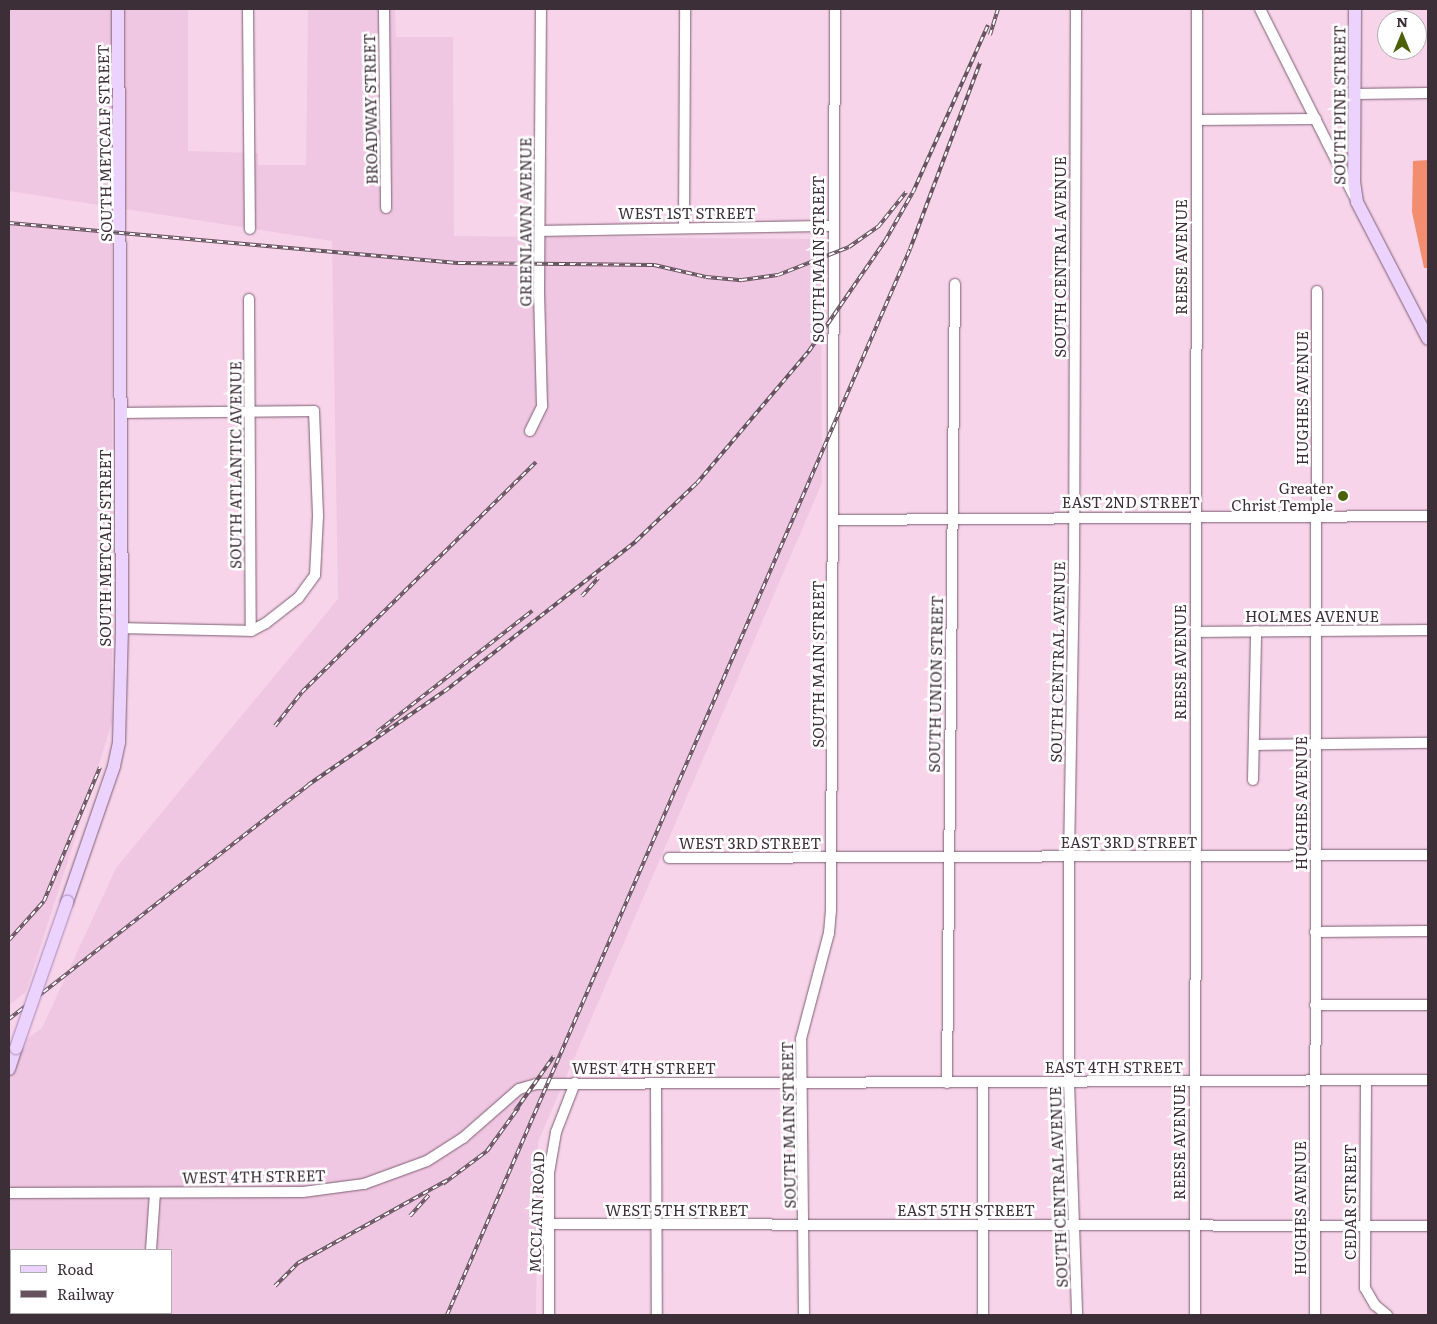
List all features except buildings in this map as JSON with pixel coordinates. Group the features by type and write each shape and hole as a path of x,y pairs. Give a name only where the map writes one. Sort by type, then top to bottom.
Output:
{"main road":[{"name":"SOUTH METCALF STREET","path":"9,1069 116,758 122,693 118,9"},
{"name":"SOUTH PINE STREET","path":"1356,9 1354,94 1357,202"},
{"path":"1357,202 1428,339"}],"street":[{"path":"248,9 250,229"},
{"name":"BROADWAY STREET","path":"384,9 386,208"},
{"name":"GREENLAWN AVENUE","path":"530,431 542,406 541,9"},
{"path":"684,228 685,9"},
{"name":"SOUTH MAIN STREET","path":"804,1315 801,1039 828,933 831,858 835,9"},
{"name":"SOUTH CENTRAL AVENUE","path":"1076,9 1069,1082 1076,1225 1077,1315"},
{"name":"REESE AVENUE","path":"1195,1315 1197,9"},
{"path":"1260,9 1357,202"},
{"path":"1354,94 1428,93"},
{"path":"1197,120 1316,119"},
{"name":"WEST 1ST STREET","path":"541,231 833,226"},
{"name":"SOUTH UNION STREET","path":"948,1083 948,858 955,284"},
{"name":"HUGHES AVENUE","path":"1315,1315 1317,291"},
{"name":"SOUTH ATLANTIC AVENUE","path":"249,299 251,631"},
{"path":"121,413 314,411 318,540 317,570 307,588 298,598 251,631 122,628"},
{"name":"EAST 2ND STREET","path":"834,520 1428,516"},
{"name":"HOLMES AVENUE","path":"1196,632 1428,630"},
{"path":"1253,780 1256,631"},
{"path":"1254,745 1428,744"},
{"name":"EAST 3RD STREET","path":"831,858 1428,855"},
{"name":"WEST 3RD STREET","path":"668,858 831,858"},
{"path":"1315,932 1428,931"},
{"path":"1315,1005 1428,1005"},
{"name":"CEDAR STREET","path":"1366,1080 1365,1288 1374,1305 1387,1315"},
{"name":"EAST 4TH STREET","path":"800,1084 1428,1080"},
{"name":"WEST 4TH STREET","path":"9,1193 303,1192 364,1184 399,1173 441,1152 463,1138 526,1086 575,1083 800,1084"},
{"name":"MCCLAIN ROAD","path":"549,1315 549,1173 553,1143 575,1083"},
{"path":"983,1083 983,1315"},
{"path":"656,1084 657,1315"},
{"path":"151,1249 155,1193"},
{"name":"WEST 5TH STREET","path":"549,1224 804,1224"},
{"name":"EAST 5TH STREET","path":"804,1224 1428,1226"}],"shaded area":[{"path":"9,9 188,9 188,151 258,153 258,165 306,165 308,9 395,9 396,37 453,37 454,236 821,239 822,483 538,1142 536,1315 9,1315 9,1052 42,1028 116,868 338,599 332,241 9,191"},
{"path":"1428,160 1428,268 1424,268 1412,212 1413,161"},
{"path":"9,225 112,234 112,723 26,992 9,1005"}],"railway":[{"path":"990,35 998,9"},
{"path":"9,1019 308,785 445,691 636,541 697,483 809,351 885,241 913,192 988,25"},
{"path":"447,1315 910,249 980,63"},
{"path":"9,223 460,263 654,265 706,277 742,280 778,275 849,247 878,227 906,192"},
{"path":"275,726 302,692 536,462"},
{"path":"582,596 598,578"},
{"path":"377,732 532,611"},
{"path":"9,940 44,901 100,767"},
{"path":"515,1111 554,1056"},
{"path":"443,1184 487,1151 519,1107"},
{"path":"275,1286 298,1263 448,1180"},
{"path":"410,1216 429,1195"}],"place":[{"name":"Greater Christ Temple","path":"1343,496"}]}
